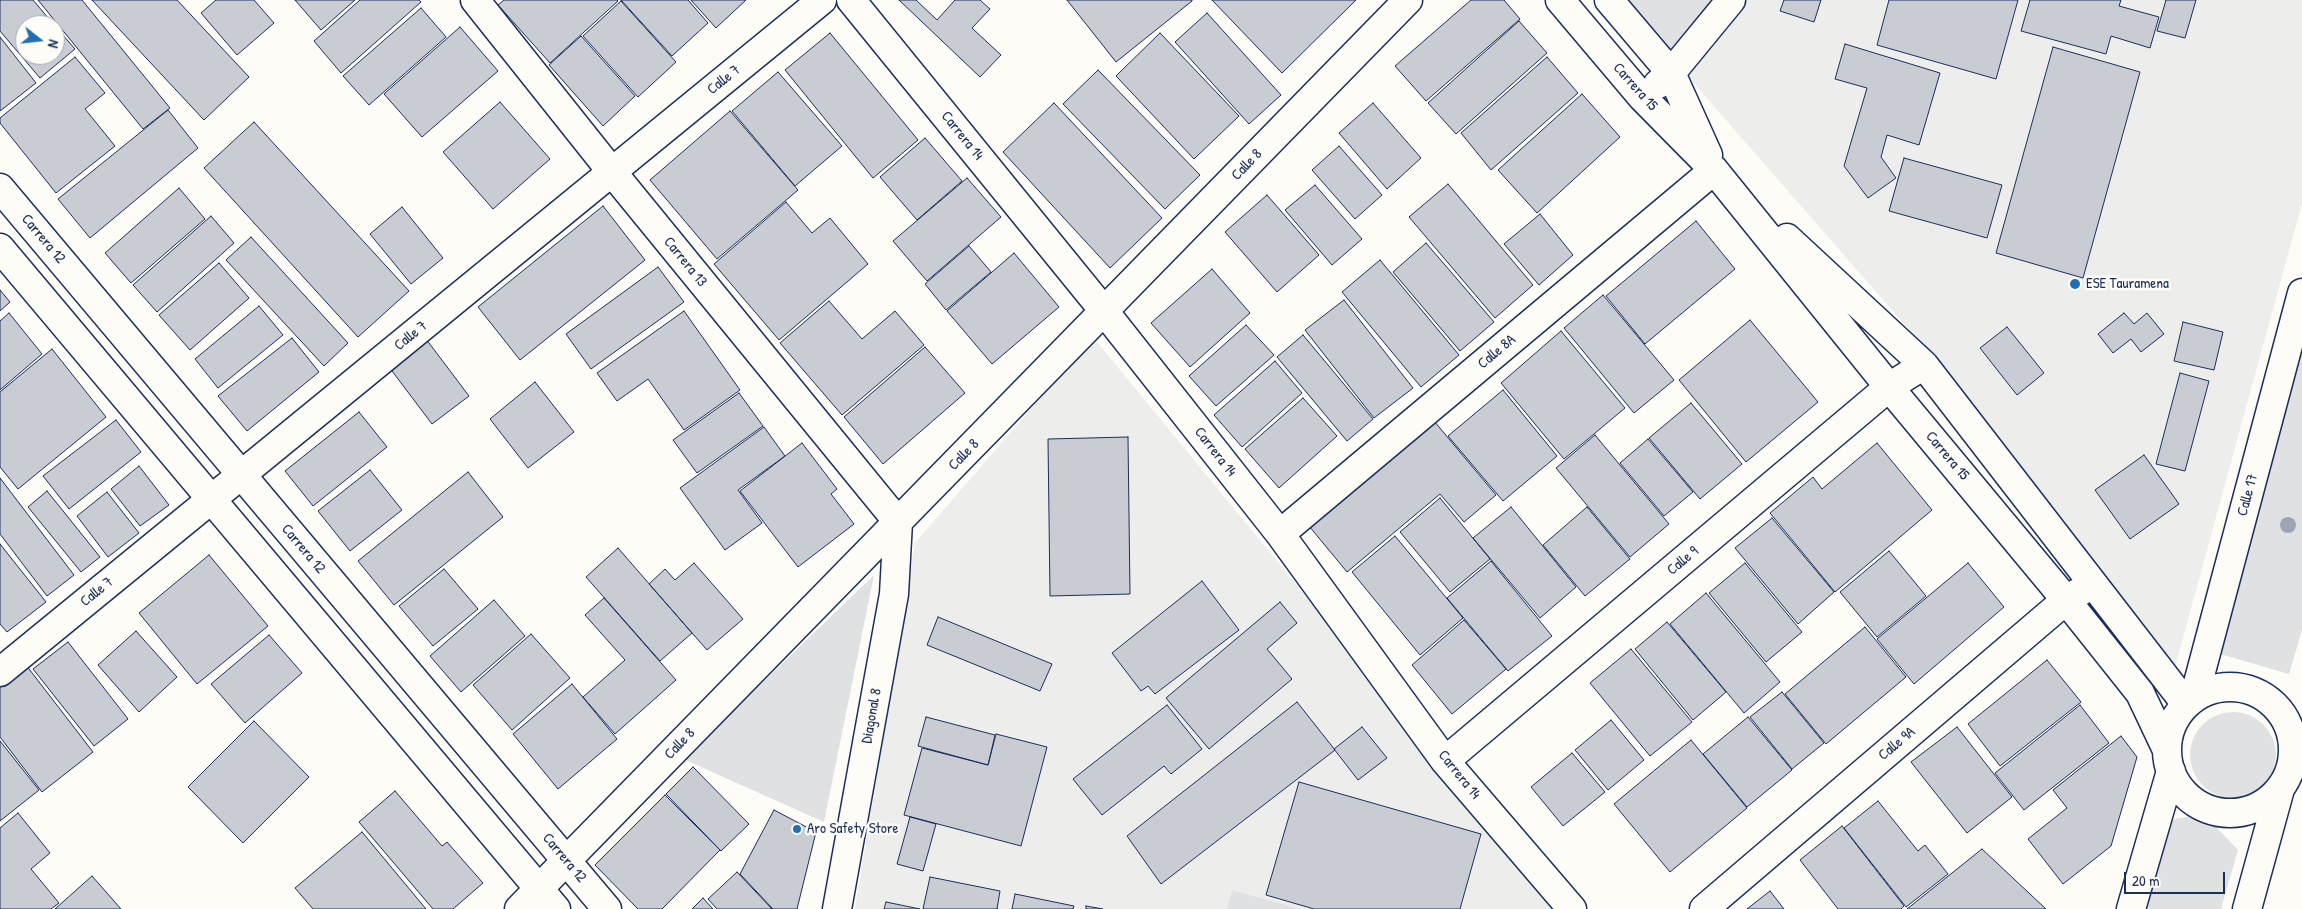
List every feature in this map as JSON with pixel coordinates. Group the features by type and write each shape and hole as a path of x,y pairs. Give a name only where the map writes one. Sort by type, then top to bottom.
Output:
{"street":[{"name":"Carrera 13","path":"476,0 612,172 898,522"},
{"name":"Calle 7","path":"0,672 822,0"},
{"name":"Carrera 14","path":"851,0 1104,311 1280,534 1445,760 1572,909"},
{"name":"Calle 8","path":"519,909 1408,0"},
{"name":"Carrera 15","path":"1560,0 1642,97 1714,170 1924,365 2093,583 2190,701"},
{"name":"Carrera 15","path":"1609,0 1671,73 1714,170 2140,693 2169,760"},
{"path":"1642,97 1671,73 1731,0"},
{"name":"Calle 8A","path":"1280,534 1714,170"},
{"name":"Carrera 12","path":"0,188 607,909"},
{"path":"0,248 556,909"},
{"name":"Calle 17","path":"2190,701 2302,293"},
{"name":"Calle 9","path":"1445,760 1889,387 1924,365"},
{"name":"Diagonal 8","path":"837,909 894,594 898,522"},
{"name":"Calle 9A","path":"1704,909 2066,600 2093,583"},
{"path":"2131,909 2169,760 2172,725 2190,701 2204,692 2225,686 2236,686 2257,692 2267,698 2282,713 2292,733 2291,768 2280,789 2247,909"},
{"path":"2293,744 2302,716"},
{"path":"2169,760 2176,781 2190,799 2204,807 2220,812 2231,814 2254,809 2280,789"}],"shaded area":[{"path":"1626,0 1715,0 1672,52"},
{"name":"ESE Tauramena","path":"1744,0 2302,0 2302,203 2175,667 1939,364 1685,73 1743,4"},
{"path":"2302,316 2302,630 2289,674 2203,649"},
{"path":"1093,337 1563,909 855,909 915,543"},
{"path":"874,575 824,822 683,759"},
{"path":"2233,712 2249,715 2257,719 2269,731 2273,739 2276,755 2273,771 2269,779 2257,791 2249,795 2233,798 2217,795 2209,791 2197,779 2193,771 2190,755 2193,739 2197,731 2209,719 2217,715"},
{"path":"2193,816 2216,827 2238,850 2221,909 2133,909 2155,832 2175,819"},
{"path":"1232,890 1300,909 1227,909"}],"building":[{"path":"0,0 33,0 46,15 15,15 15,49 0,31"},
{"path":"38,0 82,0 170,108 143,129 65,33 65,15 50,15"},
{"path":"92,0 177,0 249,77 204,120"},
{"path":"216,0 254,0 274,23 237,55 201,13"},
{"path":"295,0 355,0 321,30"},
{"path":"360,0 419,0 421,2 341,73 314,41"},
{"path":"504,0 618,1 550,63 498,5"},
{"path":"621,0 688,0 708,23 672,56"},
{"path":"691,0 746,0 716,28"},
{"path":"899,0 916,0 937,20 955,0 980,0 990,9 972,28 1001,55 980,77"},
{"path":"1067,0 1192,0 1192,1 1116,62"},
{"path":"1212,0 1356,0 1282,73"},
{"path":"1471,0 1504,0 1520,19 1426,101 1395,66"},
{"path":"1784,0 1821,0 1814,22 1780,11"},
{"path":"1889,0 2018,0 1996,79 1877,45"},
{"path":"2030,0 2121,0 2119,6 2159,17 2150,48 2111,36 2106,54 2021,31"},
{"path":"2166,0 2196,0 2185,38 2157,31"},
{"path":"621,1 676,62 638,97 583,36"},
{"path":"421,8 446,37 369,105 343,76"},
{"path":"1207,13 1281,95 1249,124 1175,42"},
{"path":"1519,21 1547,53 1456,134 1428,103"},
{"path":"460,27 498,71 422,137 384,94"},
{"path":"830,33 918,140 873,178 785,70"},
{"path":"1160,33 1239,116 1194,159 1116,76"},
{"path":"581,36 635,96 603,126 549,65"},
{"path":"0,37 15,56 15,65 22,65 36,83 0,111"},
{"path":"65,38 75,49 65,57"},
{"path":"1845,44 1940,73 1919,145 1887,135 1881,157 1896,178 1868,198 1844,166 1867,88 1835,79"},
{"path":"2053,47 2140,72 2083,278 1996,253"},
{"path":"75,57 105,93 85,109 115,146 56,193 0,123 0,118"},
{"path":"1547,57 1578,93 1491,170 1461,133"},
{"path":"29,65 56,65 40,78"},
{"path":"1098,70 1200,175 1165,209 1063,104"},
{"path":"778,72 842,146 795,186 732,111"},
{"path":"1582,94 1620,137 1537,213 1498,170"},
{"path":"500,102 550,159 493,209 443,152"},
{"path":"1054,103 1162,218 1110,268 1003,152"},
{"path":"1373,103 1421,158 1387,189 1339,133"},
{"path":"168,110 198,148 90,238 58,199"},
{"path":"730,111 798,190 717,259 650,180"},
{"path":"254,122 409,291 358,337 204,168"},
{"path":"925,138 962,181 917,220 880,177"},
{"path":"1339,146 1382,195 1355,219 1312,170"},
{"path":"1904,158 2002,185 1987,238 1889,211"},
{"path":"967,178 1001,217 927,281 893,241"},
{"path":"1448,184 1533,285 1495,318 1409,217"},
{"path":"1315,185 1362,239 1332,265 1285,210"},
{"path":"179,188 205,219 131,283 105,253"},
{"path":"1267,195 1319,255 1277,292 1225,232"},
{"path":"786,202 812,233 830,218 868,264 779,340 714,264"},
{"path":"603,206 645,260 520,360 478,307"},
{"path":"402,207 443,258 411,284 370,234"},
{"path":"1540,214 1573,255 1539,285 1504,244"},
{"path":"211,216 234,243 157,312 133,285"},
{"path":"1696,221 1735,269 1645,344 1606,296"},
{"path":"251,237 348,343 324,366 226,260"},
{"path":"1426,243 1494,322 1460,351 1393,272"},
{"path":"969,246 991,272 946,310 925,284"},
{"path":"1014,253 1059,307 992,364 947,311"},
{"path":"1380,260 1459,355 1421,387 1342,292"},
{"path":"219,263 249,298 190,350 159,315"},
{"path":"658,267 684,302 591,369 566,334"},
{"path":"1212,269 1250,313 1190,367 1151,323"},
{"path":"0,290 10,302 0,311"},
{"path":"1603,295 1674,380 1634,413 1564,328"},
{"path":"1344,300 1413,388 1374,418 1305,330"},
{"path":"829,301 862,339 895,311 924,345 842,415 780,343"},
{"path":"259,306 283,335 218,388 195,359"},
{"path":"684,311 740,390 684,430 648,379 617,401 597,373"},
{"path":"9,313 42,354 0,390 0,321"},
{"path":"2124,313 2134,324 2147,313 2164,334 2141,352 2131,339 2113,353 2098,334"},
{"path":"1750,320 1818,402 1746,462 1679,380"},
{"path":"2183,322 2223,332 2214,370 2174,361"},
{"path":"1246,325 1274,355 1216,406 1189,376"},
{"path":"2007,327 2044,373 2017,395 1980,348"},
{"path":"1561,331 1625,408 1564,459 1501,383"},
{"path":"423,335 469,396 432,424 386,363"},
{"path":"1303,335 1373,419 1347,441 1277,357"},
{"path":"292,338 319,372 247,431 218,396"},
{"path":"925,347 965,393 883,464 844,417"},
{"path":"52,349 106,417 18,489 0,467 0,392"},
{"path":"1275,361 1302,393 1242,447 1214,415"},
{"path":"2180,373 2209,381 2185,471 2156,464"},
{"path":"535,382 574,432 528,468 490,419"},
{"path":"1503,390 1557,456 1503,501 1448,436"},
{"path":"739,393 763,426 697,473 673,440"},
{"path":"1303,398 1337,436 1279,488 1245,449"},
{"path":"1691,403 1742,464 1700,499 1649,438"},
{"path":"359,412 387,447 313,506 285,471"},
{"path":"116,420 141,452 69,509 43,476"},
{"path":"1434,421 1496,495 1464,522 1440,494 1347,572 1309,526"},
{"path":"764,427 785,456 738,490 762,523 725,550 680,488"},
{"path":"1595,435 1669,524 1630,557 1556,468"},
{"path":"1128,437 1130,594 1050,596 1048,439"},
{"path":"1648,439 1693,492 1664,516 1620,463"},
{"path":"802,443 837,489 831,494 854,524 798,567 740,491"},
{"path":"1877,443 1932,510 1835,592 1770,513 1813,477 1822,489"},
{"path":"2144,455 2179,504 2130,539 2095,490"},
{"path":"139,466 169,505 140,526 111,489"},
{"path":"370,470 402,510 350,551 318,511"},
{"path":"468,472 503,517 394,605 358,561"},
{"path":"0,478 74,575 47,596 0,534"},
{"path":"47,491 100,557 81,572 28,507"},
{"path":"107,492 139,533 108,557 77,516"},
{"path":"1440,498 1490,559 1450,592 1400,532"},
{"path":"1511,507 1576,587 1540,618 1473,538"},
{"path":"1587,507 1630,559 1585,596 1543,545"},
{"path":"1772,518 1834,592 1798,624 1735,548"},
{"path":"1395,536 1463,618 1420,655 1352,572"},
{"path":"0,544 46,602 7,632 0,624"},
{"path":"618,548 692,633 660,661 586,577"},
{"path":"1889,551 1926,596 1877,637 1840,592"},
{"path":"209,555 268,626 197,684 139,613"},
{"path":"1491,561 1552,636 1508,671 1447,598"},
{"path":"694,563 743,619 707,650 649,584 665,569 675,580"},
{"path":"1745,563 1802,632 1766,662 1709,593"},
{"path":"1968,563 2004,607 1914,684 1877,639"},
{"path":"444,569 478,609 433,646 399,606"},
{"path":"1202,581 1239,630 1155,694 1148,686 1141,691 1112,653"},
{"path":"1706,593 1780,682 1744,713 1670,624"},
{"path":"604,598 676,680 615,734 583,697 625,660 585,615"},
{"path":"494,600 525,636 461,692 430,656"},
{"path":"1280,602 1297,623 1267,649 1292,679 1209,749 1166,698"},
{"path":"938,617 1052,664 1040,691 927,645"},
{"path":"1464,620 1506,669 1452,714 1412,665"},
{"path":"1667,622 1726,692 1693,720 1635,649"},
{"path":"1865,627 1906,677 1826,744 1785,694"},
{"path":"136,631 177,677 139,712 98,665"},
{"path":"531,634 570,678 512,730 473,685"},
{"path":"269,635 302,673 245,723 211,684"},
{"path":"68,642 128,719 94,746 33,669"},
{"path":"1631,649 1692,722 1650,756 1590,683"},
{"path":"2047,660 2081,702 2000,766 1968,724"},
{"path":"26,665 93,752 42,792 0,737 0,686"},
{"path":"572,684 617,739 558,789 513,734"},
{"path":"1782,692 1824,743 1792,769 1750,717"},
{"path":"1297,702 1335,750 1161,884 1127,836"},
{"path":"1167,705 1202,749 1171,774 1164,766 1102,815 1073,779"},
{"path":"2080,705 2109,743 2024,810 1995,773"},
{"path":"926,717 995,735 988,765 918,746"},
{"path":"1748,717 1792,770 1747,807 1703,754"},
{"path":"1611,720 1644,760 1608,790 1575,750"},
{"path":"254,721 309,777 243,843 188,787"},
{"path":"1362,727 1387,758 1358,780 1334,749"},
{"path":"1957,727 2012,797 1967,833 1911,762"},
{"path":"996,734 1047,747 1021,846 904,815 922,748 988,765"},
{"path":"2121,736 2137,757 2111,846 2063,884 2028,839 2067,808 2053,790"},
{"path":"1691,740 1747,808 1670,872 1614,804"},
{"path":"0,741 39,790 0,821"},
{"path":"1572,753 1605,792 1563,826 1531,787"},
{"path":"693,767 749,824 721,851 666,794"},
{"path":"1299,782 1481,834 1460,909 1314,909 1266,895"},
{"path":"395,791 442,846 447,842 483,883 453,909 433,909 359,822"},
{"path":"665,795 720,850 662,909 638,909 595,865"},
{"path":"1878,801 1918,851 1925,845 1948,874 1906,907 1844,828"},
{"path":"774,810 816,832 797,909 773,909 740,874"},
{"path":"18,813 50,853 31,869 59,903 51,909 0,909 0,828"},
{"path":"910,817 936,824 923,871 897,864"},
{"path":"1842,826 1904,906 1901,909 1838,909 1800,860"},
{"path":"362,832 426,909 313,909 295,888"},
{"path":"1982,849 2046,909 1907,909"},
{"path":"737,872 772,909 717,909 708,899"},
{"path":"92,876 121,909 55,909"},
{"path":"930,877 1000,891 997,909 923,909"},
{"path":"1770,891 1784,909 1747,909"},
{"path":"1015,894 1074,906 1073,909 1012,909"},
{"path":"703,898 713,909 692,909"},
{"path":"886,902 920,909 884,909"},
{"path":"1086,906 1103,909 1086,909"}],"place":[{"name":"ESE Tauramena","path":"2075,284"},
{"name":"Aro Safety Store","path":"797,829"}]}
